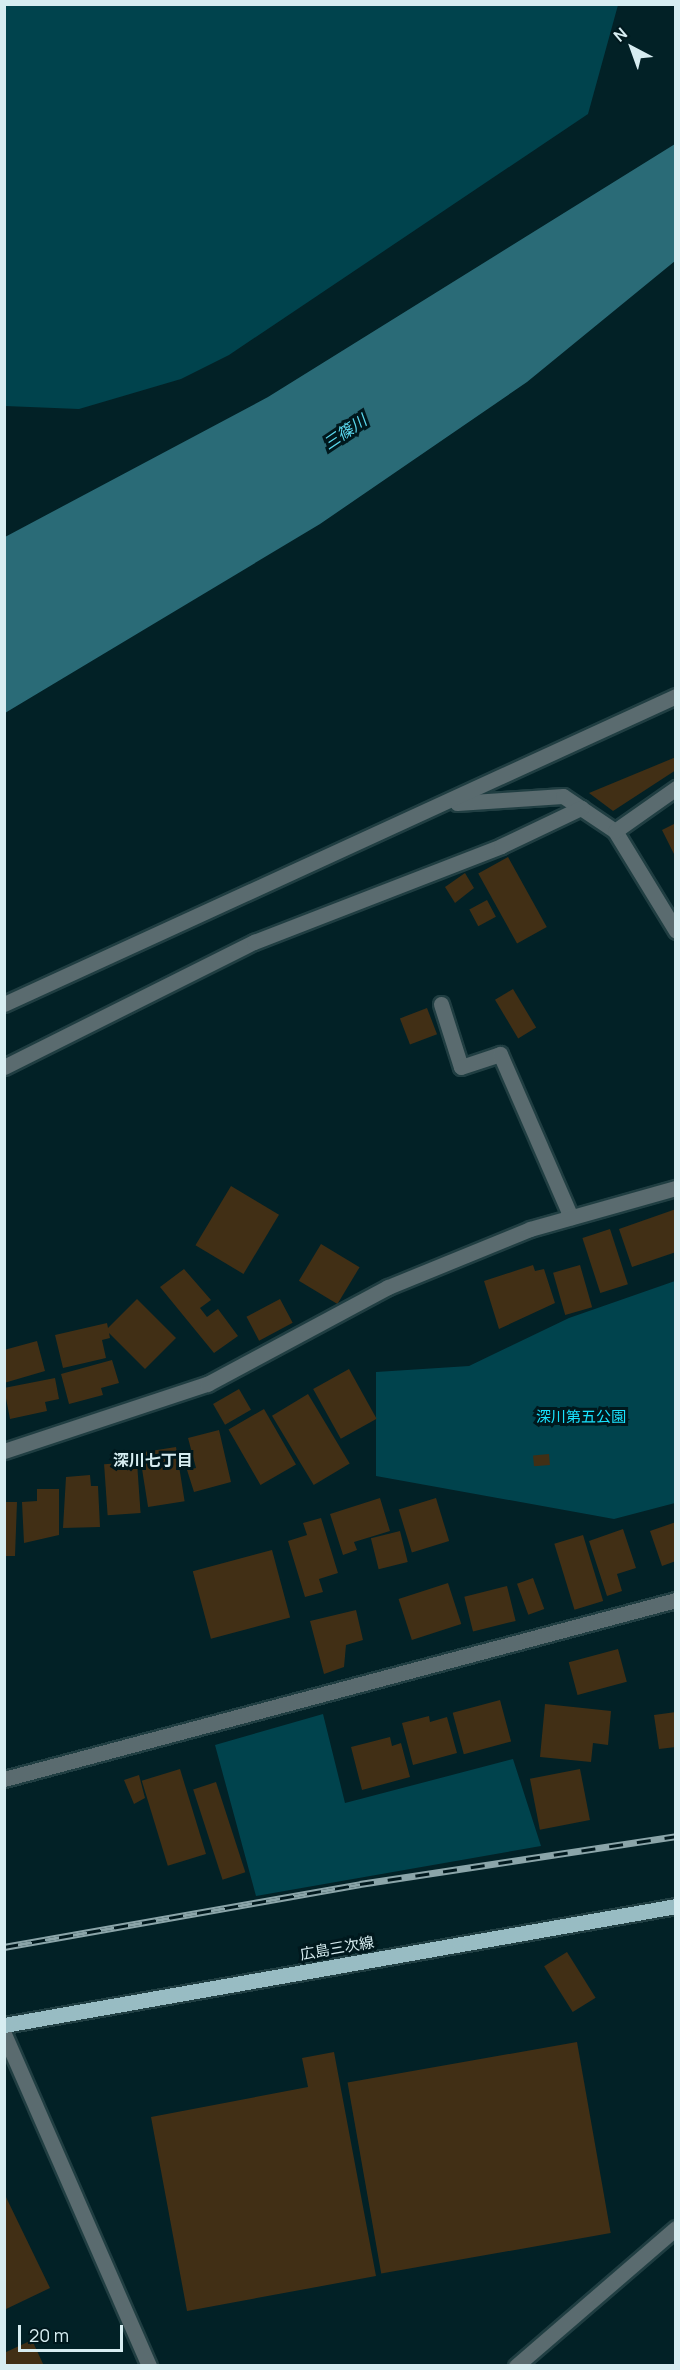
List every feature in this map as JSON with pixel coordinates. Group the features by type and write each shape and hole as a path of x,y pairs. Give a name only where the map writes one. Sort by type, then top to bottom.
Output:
{"main road":[{"name":"広島三次線","path":"4,2025 675,1906"}],"street":[{"path":"4,1004 448,804 675,696"},
{"path":"615,831 675,788"},
{"path":"448,804 562,796 615,831 675,931"},
{"path":"4,1067 254,942 501,846 581,808"},
{"path":"441,1004 461,1067 500,1054 571,1217"},
{"path":"4,1452 207,1384 388,1287 571,1217 675,1188"},
{"path":"4,1779 675,1600"},
{"path":"4,2034 149,2366"},
{"path":"516,2366 675,2228"}],"green space":[{"path":"5,4 618,5 588,114 229,355 181,379 79,409 5,406"},
{"name":"深川第五公園","path":"675,1281 675,1503 614,1519 376,1476 376,1372 469,1366 569,1318"},
{"path":"323,1714 345,1803 513,1759 541,1846 256,1896 215,1745"}],"water":[{"name":"三篠川","path":"675,144 675,261 527,382 320,524 5,713 5,537 268,397"}],"building":[{"path":"676,757 676,770 613,811 589,793"},
{"path":"676,823 676,858 662,830"},
{"path":"508,857 547,927 517,943 478,873"},
{"path":"465,873 474,888 455,903 445,887"},
{"path":"487,900 496,917 478,926 469,909"},
{"path":"513,989 536,1028 518,1038 495,1000"},
{"path":"427,1008 437,1034 410,1045 400,1018"},
{"path":"231,1186 279,1215 243,1274 195,1245"},
{"path":"676,1209 676,1252 632,1267 619,1229"},
{"path":"610,1229 628,1284 600,1293 582,1238"},
{"path":"321,1244 360,1267 337,1304 299,1281"},
{"path":"533,1265 535,1271 544,1269 555,1303 499,1329 484,1281"},
{"path":"580,1265 592,1307 565,1315 553,1273"},
{"path":"184,1269 211,1300 200,1308 207,1317 218,1309 238,1336 214,1353 160,1287"},
{"path":"137,1299 176,1338 145,1369 109,1333 110,1338 102,1340 106,1358 63,1368 55,1335 107,1323 108,1328"},
{"path":"280,1299 293,1323 259,1341 246,1317"},
{"path":"37,1341 45,1371 4,1383 4,1350"},
{"path":"112,1360 119,1383 101,1388 103,1395 69,1404 61,1374"},
{"path":"349,1369 377,1419 341,1439 313,1389"},
{"path":"55,1378 59,1399 45,1402 47,1411 10,1419 4,1388"},
{"path":"239,1389 251,1410 225,1425 213,1404"},
{"path":"308,1394 350,1463 314,1485 272,1416"},
{"path":"264,1409 296,1464 260,1485 228,1430"},
{"path":"219,1430 231,1482 194,1492 187,1470 196,1468 188,1438"},
{"path":"176,1447 185,1501 148,1507 139,1453"},
{"path":"549,1454 550,1465 534,1466 533,1455"},
{"path":"137,1462 141,1513 108,1515 104,1464"},
{"path":"90,1475 91,1486 98,1486 100,1527 63,1528 66,1477"},
{"path":"37,1489 59,1489 59,1535 24,1543 22,1502 37,1501"},
{"path":"380,1498 390,1531 354,1542 357,1550 343,1555 330,1514"},
{"path":"436,1498 449,1541 412,1552 399,1509"},
{"path":"4,1502 17,1502 15,1556 4,1556"},
{"path":"321,1518 338,1573 319,1579 323,1592 305,1597 288,1541 307,1535 303,1523"},
{"path":"676,1522 676,1561 662,1566 650,1531"},
{"path":"623,1529 636,1568 617,1574 622,1591 607,1596 589,1541"},
{"path":"400,1531 408,1562 379,1569 371,1538"},
{"path":"583,1535 603,1601 574,1610 554,1544"},
{"path":"272,1550 290,1618 211,1639 193,1571"},
{"path":"533,1578 544,1609 528,1615 517,1584"},
{"path":"448,1583 461,1624 412,1640 399,1599"},
{"path":"507,1586 516,1621 473,1632 464,1597"},
{"path":"356,1610 363,1640 346,1645 344,1667 324,1674 310,1621"},
{"path":"618,1649 627,1682 578,1695 569,1662"},
{"path":"500,1700 511,1742 464,1754 453,1713"},
{"path":"545,1704 611,1711 608,1745 593,1743 591,1762 540,1757"},
{"path":"676,1712 676,1747 659,1749 654,1715"},
{"path":"429,1716 430,1722 447,1717 457,1753 413,1765 402,1723"},
{"path":"390,1737 392,1746 401,1743 410,1777 362,1790 351,1747"},
{"path":"180,1769 206,1854 168,1866 142,1781"},
{"path":"580,1769 590,1820 540,1830 530,1779"},
{"path":"139,1775 145,1798 134,1804 124,1780"},
{"path":"216,1782 245,1872 223,1880 193,1789"},
{"path":"567,1952 596,1998 573,2012 544,1966"},
{"path":"577,2042 611,2233 381,2274 348,2082"},
{"path":"334,2052 376,2276 187,2311 151,2117 308,2087 302,2058"},
{"path":"4,2193 50,2288 4,2310"},
{"path":"32,2340 44,2366 4,2366 4,2353"}],"railway":[{"path":"4,1947 360,1884 676,1836"}],"district":[{"name":"深川七丁目","path":"153,1460"}]}
